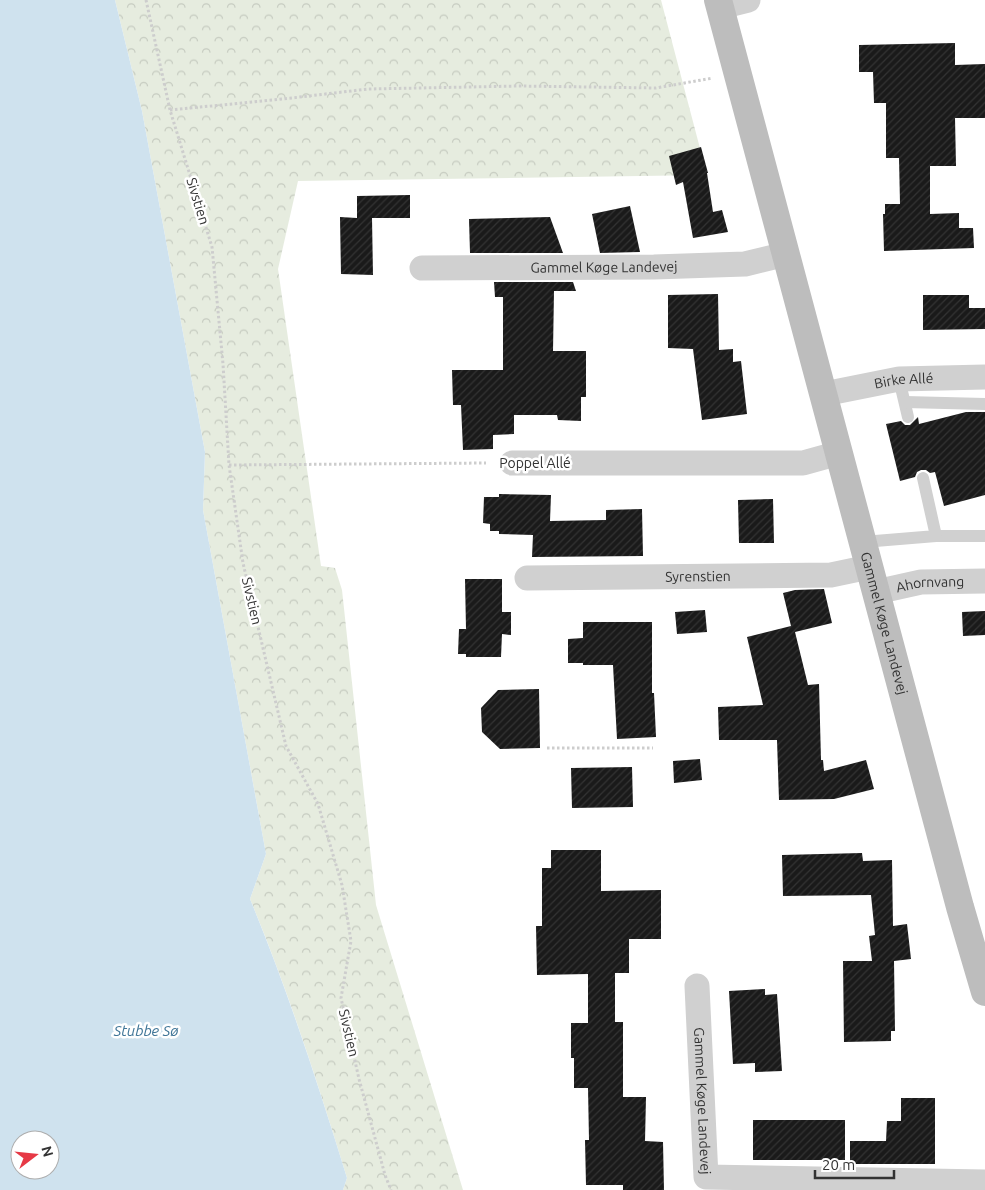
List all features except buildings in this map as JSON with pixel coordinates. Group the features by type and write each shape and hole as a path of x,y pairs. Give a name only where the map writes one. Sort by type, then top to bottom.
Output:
{"main road":[{"name":"Gammel Køge Landevej","path":"719,3 960,907 985,992"}],"street":[{"path":"719,3 748,0"},
{"name":"Gammel Køge Landevej","path":"422,268 644,267 745,264 786,254"},
{"name":"Birke Allé","path":"824,394 902,391 985,377"},
{"name":"Poppel Allé","path":"512,463 803,463 840,453"},
{"name":"Syrenstien","path":"527,578 831,575 869,567"},
{"name":"Ahornvang","path":"869,567 921,582 985,581"},
{"name":"Gammel Køge Landevej","path":"697,986 706,1177 985,1182"}],"lane":[{"path":"908,417 902,391 985,404"},
{"path":"923,478 936,536"},
{"path":"869,567 936,536 985,536"}],"path":[{"name":"Sivstien","path":"146,0 170,110 212,247 223,364 229,464 243,563 286,746 318,804 342,885 351,941 341,998 359,1079 385,1175 391,1190"},
{"path":"170,110 368,89 520,86 656,88 738,72"},
{"name":"Poppel Allé","path":"229,464 512,463"},
{"path":"547,748 653,748"}],"green space":[{"path":"115,0 661,0 707,175 298,181 278,269 321,566 335,568 342,590 376,905 463,1190 343,1190 347,1178 325,1108 290,1002 250,899 266,854 203,510 205,452 142,111"}],"water":[{"name":"Stubbe Sø","path":"0,0 115,0 142,111 205,452 203,510 266,854 250,899 277,968 325,1108 347,1178 343,1190 0,1190"}]}
